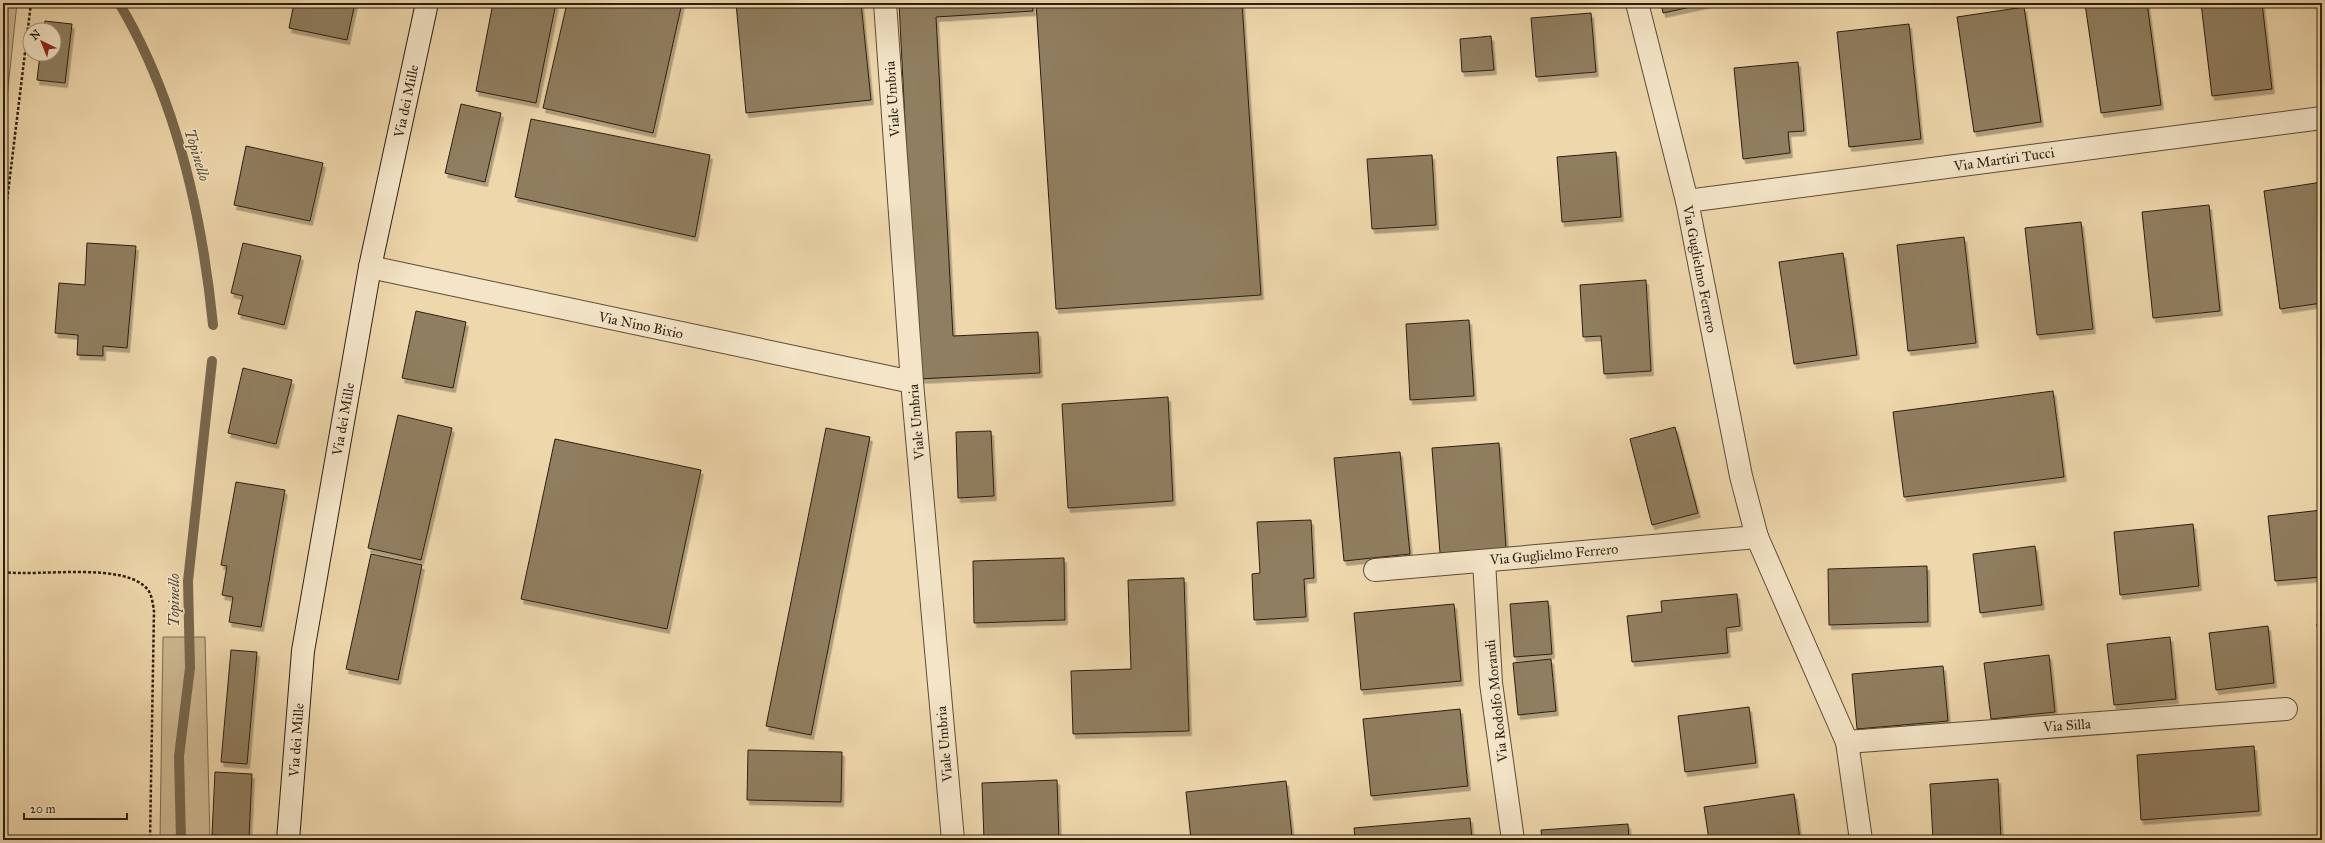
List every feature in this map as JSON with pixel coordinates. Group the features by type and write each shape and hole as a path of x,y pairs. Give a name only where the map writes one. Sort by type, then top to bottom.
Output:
{"street":[{"name":"Via dei Mille","path":"288,840 303,651 370,267 427,3"},
{"name":"Viale Umbria","path":"885,3 912,382 953,840"},
{"name":"Via Guglielmo Ferrero","path":"1637,3 1687,201 1741,476 1757,536 1847,742 1861,840"},
{"name":"Via Martiri Tucci","path":"1687,201 2322,118"},
{"name":"Via Nino Bixio","path":"370,267 912,382"},
{"name":"Via Guglielmo Ferrero","path":"1375,570 1757,536"},
{"name":"Via Rodolfo Morandi","path":"1484,560 1491,683 1513,840"},
{"name":"Via Silla","path":"1847,742 2286,709"}],"path":[{"path":"3,234 31,3"},
{"path":"3,572 21,575 108,572 136,580 149,591 154,611 150,840"}],"shaded area":[{"path":"3,3 17,3 3,135"},
{"path":"163,637 205,637 210,840 160,840"}],"building":[{"path":"294,3 355,3 347,40 289,28"},
{"path":"493,3 556,3 536,103 476,91"},
{"path":"567,3 682,3 653,133 543,108"},
{"path":"736,3 861,3 871,100 746,113"},
{"path":"899,3 1032,3 1033,11 936,17 953,336 1038,332 1040,373 918,379"},
{"path":"1036,3 1242,3 1261,295 1056,309"},
{"path":"1661,3 1709,3 1663,13"},
{"path":"2147,3 2161,105 2101,113 2085,4"},
{"path":"2201,3 2262,3 2272,89 2212,96"},
{"path":"2024,7 2041,122 1974,132 1957,17"},
{"path":"1591,13 1596,72 1536,77 1531,18"},
{"path":"62,23 72,24 65,83 37,80 39,62 62,62"},
{"path":"1909,24 1921,139 1849,147 1837,32"},
{"path":"1491,36 1494,70 1462,72 1460,39"},
{"path":"1798,62 1804,131 1788,132 1790,153 1743,159 1734,68"},
{"path":"461,104 501,113 485,182 445,173"},
{"path":"531,119 710,155 695,237 515,197"},
{"path":"246,146 323,163 310,221 234,205"},
{"path":"1616,152 1621,217 1562,222 1557,157"},
{"path":"1432,155 1436,225 1372,229 1367,159"},
{"path":"2322,182 2322,303 2280,309 2264,191"},
{"path":"2209,205 2220,311 2153,318 2142,212"},
{"path":"2081,222 2093,329 2037,335 2025,228"},
{"path":"1964,237 1976,343 1908,351 1897,245"},
{"path":"87,243 136,246 127,348 103,346 103,356 77,355 78,335 55,333 59,283 85,285"},
{"path":"243,243 301,256 284,325 238,314 243,296 231,293"},
{"path":"1843,253 1857,355 1794,364 1779,262"},
{"path":"1646,280 1651,371 1604,374 1601,336 1583,337 1580,285"},
{"path":"416,311 466,322 453,388 402,378"},
{"path":"1469,320 1474,396 1410,400 1406,324"},
{"path":"243,368 292,380 276,444 228,433"},
{"path":"2053,391 2064,477 1904,497 1893,412"},
{"path":"1168,397 1173,501 1068,508 1062,404"},
{"path":"398,415 452,428 421,560 368,548"},
{"path":"1675,427 1698,513 1652,525 1630,439"},
{"path":"826,428 870,437 811,735 766,726"},
{"path":"991,431 994,496 958,498 956,432"},
{"path":"555,439 701,470 667,629 521,599"},
{"path":"1499,443 1506,548 1440,553 1432,448"},
{"path":"1400,452 1410,554 1344,561 1334,458"},
{"path":"236,482 285,490 261,627 229,622 233,597 222,595 227,566 221,565"},
{"path":"2322,510 2322,577 2275,581 2268,516"},
{"path":"1311,520 1314,578 1304,579 1306,617 1254,620 1252,574 1260,573 1257,522"},
{"path":"2193,524 2199,586 2120,595 2114,532"},
{"path":"2035,546 2042,605 1980,613 1973,554"},
{"path":"371,554 422,565 398,680 346,669"},
{"path":"1064,558 1065,620 974,623 973,561"},
{"path":"1927,566 1928,622 1829,625 1828,569"},
{"path":"1184,578 1189,731 1073,734 1071,671 1131,669 1128,580"},
{"path":"1737,594 1740,626 1726,628 1728,653 1632,662 1627,616 1662,612 1661,601"},
{"path":"1548,601 1552,654 1514,657 1510,604"},
{"path":"1454,604 1461,681 1361,690 1354,613"},
{"path":"2317,624 2322,624 2322,663"},
{"path":"2268,626 2274,683 2216,690 2209,633"},
{"path":"2170,637 2176,699 2114,705 2107,644"},
{"path":"231,650 257,652 247,764 221,762"},
{"path":"2049,655 2055,712 1991,719 1984,663"},
{"path":"1551,659 1556,711 1518,715 1513,663"},
{"path":"1943,666 1948,721 1857,729 1852,674"},
{"path":"1749,707 1756,763 1685,772 1678,716"},
{"path":"1460,709 1468,786 1371,796 1363,719"},
{"path":"2254,746 2259,811 2141,820 2137,755"},
{"path":"748,750 842,752 841,802 747,800"},
{"path":"215,772 252,774 249,837 212,835"},
{"path":"1998,779 2001,838 1933,840 1930,784"},
{"path":"1057,780 1059,840 984,840 982,783"},
{"path":"1286,781 1292,836 1252,840 1191,840 1186,792"},
{"path":"1794,794 1800,840 1709,840 1704,807"},
{"path":"1470,818 1472,840 1355,840 1354,828"},
{"path":"1628,824 1629,840 1542,840 1541,830"}],"waterway":[{"name":"Topinello","path":"119,3 139,40 157,79 184,159 202,242 213,325"},
{"name":"Topinello","path":"181,840 179,756 190,668 188,581 212,361"}]}
